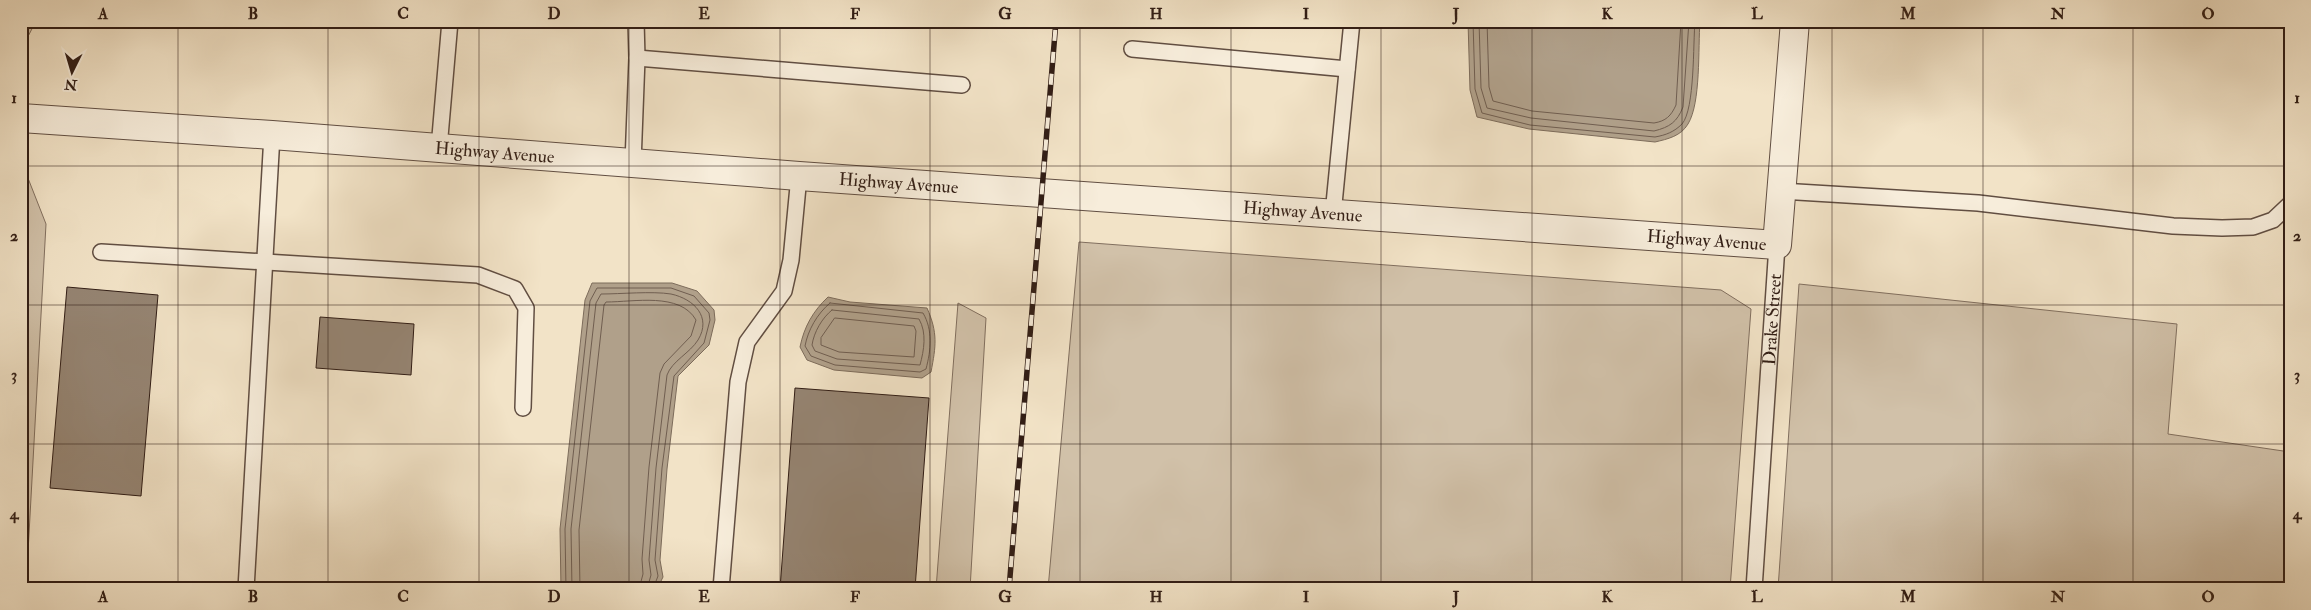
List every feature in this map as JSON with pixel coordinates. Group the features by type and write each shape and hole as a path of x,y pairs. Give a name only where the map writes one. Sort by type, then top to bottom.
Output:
{"street":[{"name":"Drake Street","path":"1777,245 1795,21"},
{"name":"Highway Avenue","path":"21,118 272,135 798,176 1777,245"}],"lane":[{"path":"439,148 450,21"},
{"path":"633,163 637,58 636,21"},
{"path":"1334,214 1352,21"},
{"path":"1132,49 1347,69"},
{"path":"637,58 962,84"},
{"path":"246,589 272,135"},
{"path":"722,589 738,382 748,342 784,291 791,260 798,176"},
{"path":"1781,191 1978,203 2173,226 2222,228 2253,227 2273,220 2290,204"},
{"name":"Drake Street","path":"1754,589 1777,245"},
{"path":"101,252 478,275 515,289 526,308 522,408"}],"shaded area":[{"path":"21,21 36,21 21,50"},
{"path":"21,168 24,168 46,224 26,589 21,589"},
{"path":"1079,242 1721,290 1751,309 1730,589 1048,589"},
{"path":"1799,284 2177,324 2168,434 2290,452 2290,589 1778,589"},
{"path":"958,303 986,318 970,589 936,589"}],"water":[{"path":"1468,21 1700,21 1697,89 1692,115 1688,124 1678,134 1655,142 1529,129 1477,117 1470,90"},
{"path":"592,283 672,283 697,291 714,310 715,320 709,345 678,376 667,469 660,560 663,577 657,589 561,589 560,529 585,300"},
{"path":"828,297 850,302 927,308 933,325 935,340 931,372 922,378 834,370 807,360 800,347 804,333 818,308"}],"building":[{"path":"930,21 974,21 974,25"},
{"path":"67,287 158,295 141,496 50,488"},
{"path":"320,317 414,324 411,375 316,368"},
{"path":"795,388 929,398 915,589 780,589"}],"railway":[{"path":"1009,589 1056,21"}]}
